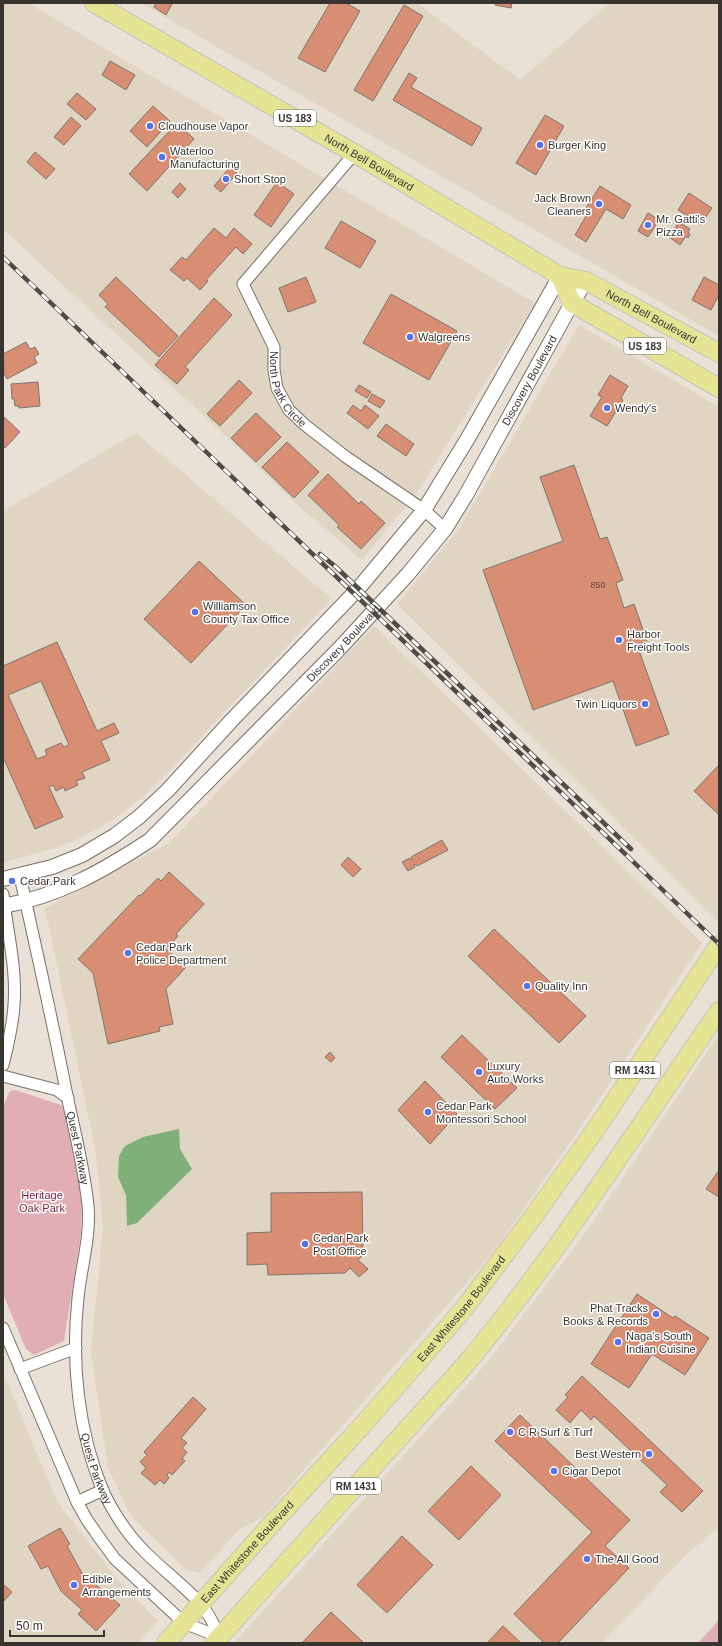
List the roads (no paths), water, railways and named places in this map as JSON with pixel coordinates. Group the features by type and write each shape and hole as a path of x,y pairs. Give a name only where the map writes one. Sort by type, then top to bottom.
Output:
{"main road":[{"name":"North Bell Boulevard","path":"94,3 481,228 560,276 586,281 719,353"},
{"path":"560,276 572,303"},
{"name":"US 183","path":"572,303 719,388"},
{"name":"East Whitestone Boulevard","path":"166,1643 200,1603 360,1428 462,1311 533,1217 596,1129 719,945"},
{"name":"RM 1431","path":"217,1640 491,1335 568,1232 719,1011"}],"street":[{"name":"North Park Circle","path":"354,154 243,284 274,347 274,370 277,388 289,410 305,425 346,457 424,510 444,529"},
{"path":"3,879 52,867 82,855 114,836 140,817 168,790 231,721 358,589 424,510 468,438 560,276"},
{"name":"Discovery Boulevard","path":"3,902 26,901 89,878 150,840 340,648 408,574 444,529 466,495 572,303 586,281"},
{"name":"Quest Parkway","path":"20,876 68,1098 84,1179 88,1208 87,1232 78,1298 76,1348 78,1394 85,1432 103,1490 116,1514 144,1551 200,1603 217,1640"},
{"path":"3,902 14,974 14,1004 11,1033 3,1065"},
{"path":"3,1076 57,1090 68,1098"},
{"path":"3,1328 77,1502 87,1520 115,1559 184,1623 217,1640"},
{"path":"20,1369 76,1348"},
{"path":"77,1502 103,1490"}],"railway":[{"path":"3,257 719,944"},
{"path":"320,554 336,567 631,849"}],"place":[{"name":"Cloudhouse Vapor","path":"150,126"},
{"name":"Burger King","path":"540,145"},
{"name":"Waterloo Manufacturing","path":"162,157"},
{"name":"Short Stop","path":"226,179"},
{"name":"Jack Brown Cleaners","path":"599,204"},
{"name":"Mr. Gatti's Pizza","path":"648,225"},
{"name":"Walgreens","path":"410,337"},
{"name":"Wendy's","path":"607,408"},
{"name":"Williamson County Tax Office","path":"195,612"},
{"name":"Harbor Freight Tools","path":"619,640"},
{"name":"Twin Liquors","path":"645,704"},
{"name":"Cedar Park","path":"12,881"},
{"name":"Cedar Park Police Department","path":"128,953"},
{"name":"Quality Inn","path":"527,986"},
{"name":"Luxury Auto Works","path":"479,1072"},
{"name":"Cedar Park Montessori School","path":"428,1112"},
{"name":"Cedar Park Post Office","path":"305,1244"},
{"name":"Phat Tracks Books & Records","path":"656,1314"},
{"name":"Naga's South Indian Cuisine","path":"618,1342"},
{"name":"C R Surf & Turf","path":"510,1432"},
{"name":"Best Western","path":"649,1454"},
{"name":"Cigar Depot","path":"554,1471"},
{"name":"The All Good","path":"587,1559"},
{"name":"Edible Arrangements","path":"74,1585"}],"park label":[{"name":"Heritage Oak Park","path":"42,1201"}]}
